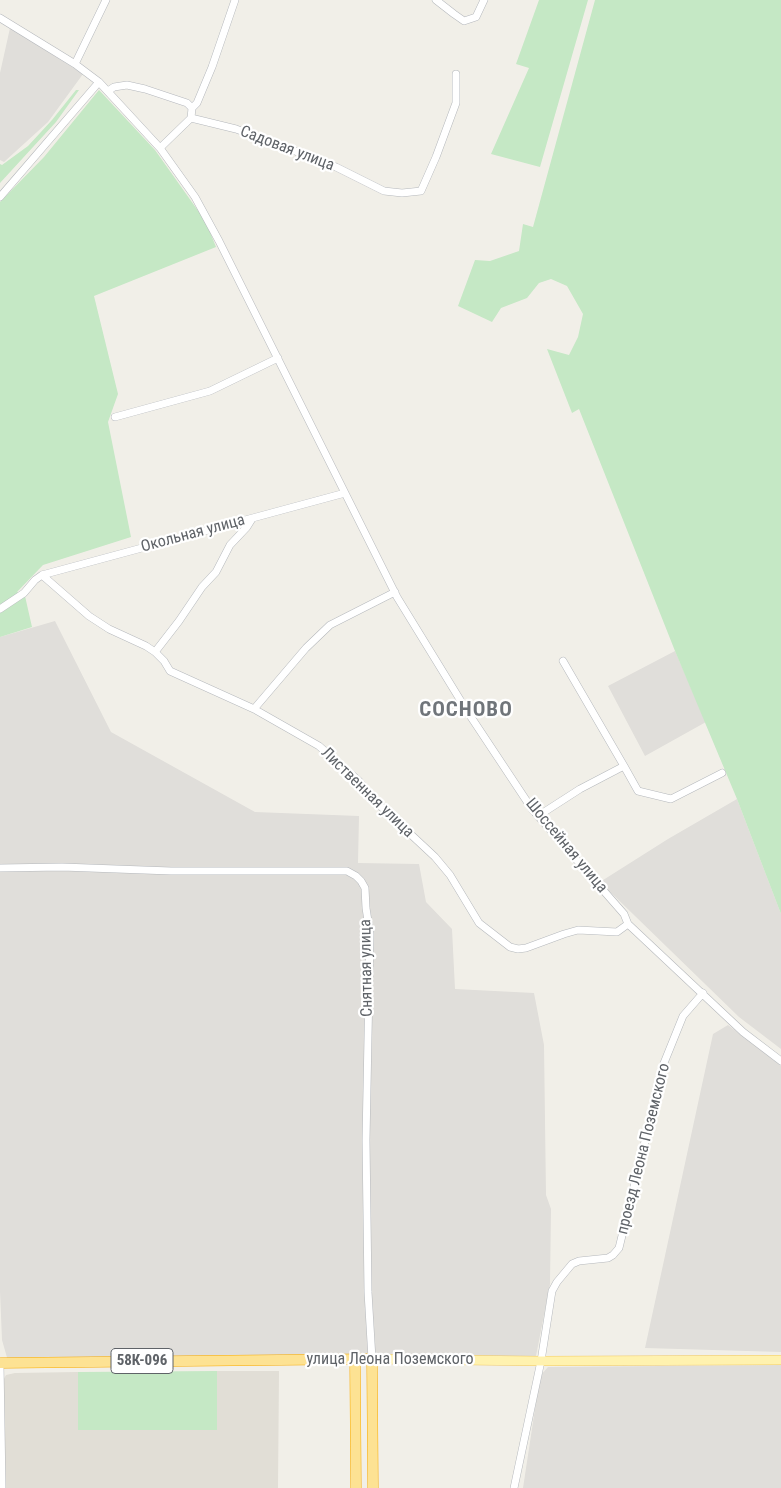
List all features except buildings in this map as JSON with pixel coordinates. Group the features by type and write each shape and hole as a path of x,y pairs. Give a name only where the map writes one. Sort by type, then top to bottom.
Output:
{"highway":[{"path":"355,1359 356,1488"},
{"name":"улица Леона Поземского","path":"0,1363 372,1360"},
{"path":"372,1360 373,1488"}],"main road":[{"name":"улица Леона Поземского","path":"372,1360 781,1360"}],"street":[{"path":"75,64 106,0"},
{"path":"160,148 191,118 192,108 197,103 212,67 235,0"},
{"path":"436,0 464,21 476,18 484,0"},
{"name":"Шоссейная улица","path":"0,18 75,64 99,82 160,148 195,197 219,241 395,592 467,710 538,816 624,914 628,924 743,1032 781,1061"},
{"name":"Садовая улица","path":"191,118 236,129 312,157 384,192 421,191 456,103 456,74"},
{"path":"0,197 99,82"},
{"path":"108,90 114,86 145,89 187,103 192,108"},
{"path":"115,417 210,391 278,358"},
{"name":"Окольная улица","path":"42,575 252,519 343,490"},
{"path":"155,652 202,587 216,572 230,545 252,519"},
{"path":"0,609 24,593 34,580 42,575"},
{"name":"Лиственная улица","path":"42,575 89,616 109,629 155,652 170,671 254,709 319,746 359,781 440,863 450,875 479,923 510,947 526,948 578,930 617,932 628,924"},
{"path":"254,709 306,648 330,626 395,592"},
{"path":"563,661 638,791 671,800 722,772"},
{"path":"538,816 580,789 624,766"},
{"name":"Снятная улица","path":"0,868 62,867 171,871 347,871 361,881 365,888 370,934 366,1140 368,1292 372,1360"},
{"name":"проезд Леона Поземского","path":"514,1488 541,1361 550,1301 557,1282 572,1264 579,1261 608,1258 619,1248 664,1063 683,1016 703,994"},
{"path":"0,1363 2,1488"}],"shaded area":[{"path":"10,28 83,74 48,122 4,162 0,160 0,73"},
{"path":"55,621 111,732 255,812 359,816 358,863 419,864 426,902 452,929 455,989 534,993 544,1045 546,1195 551,1209 550,1284 536,1356 8,1361 2,1340 0,1291 0,637"},
{"path":"675,651 706,722 645,756 608,686"},
{"path":"737,799 781,914 781,1049 739,1017 600,882 668,839"},
{"path":"728,1025 781,1066 781,1352 645,1348 713,1034"},
{"path":"781,1365 781,1488 523,1488 540,1376 548,1367"},
{"path":"217,1371 279,1371 278,1488 4,1488 0,1386 6,1375 15,1373 78,1372 78,1430 217,1430"}],"green space":[{"path":"539,0 588,0 540,167 491,154 529,68 516,64"},
{"path":"595,0 781,0 781,914 737,799 675,651 579,409 572,413 547,349 569,355 578,337 583,314 567,286 551,279 539,283 527,298 501,308 492,322 458,306 475,260 490,261 519,251 523,224 533,227"},
{"path":"76,90 79,90 56,122 0,183 0,164 2,165 28,146"},
{"path":"99,90 155,150 206,222 216,247 94,296 118,394 108,422 131,537 43,565 17,592 25,596 32,627 0,637 0,202 44,157"},
{"path":"217,1371 217,1430 78,1430 78,1372"}],"district":[{"name":"СОСНОВО","path":"466,711"}]}
